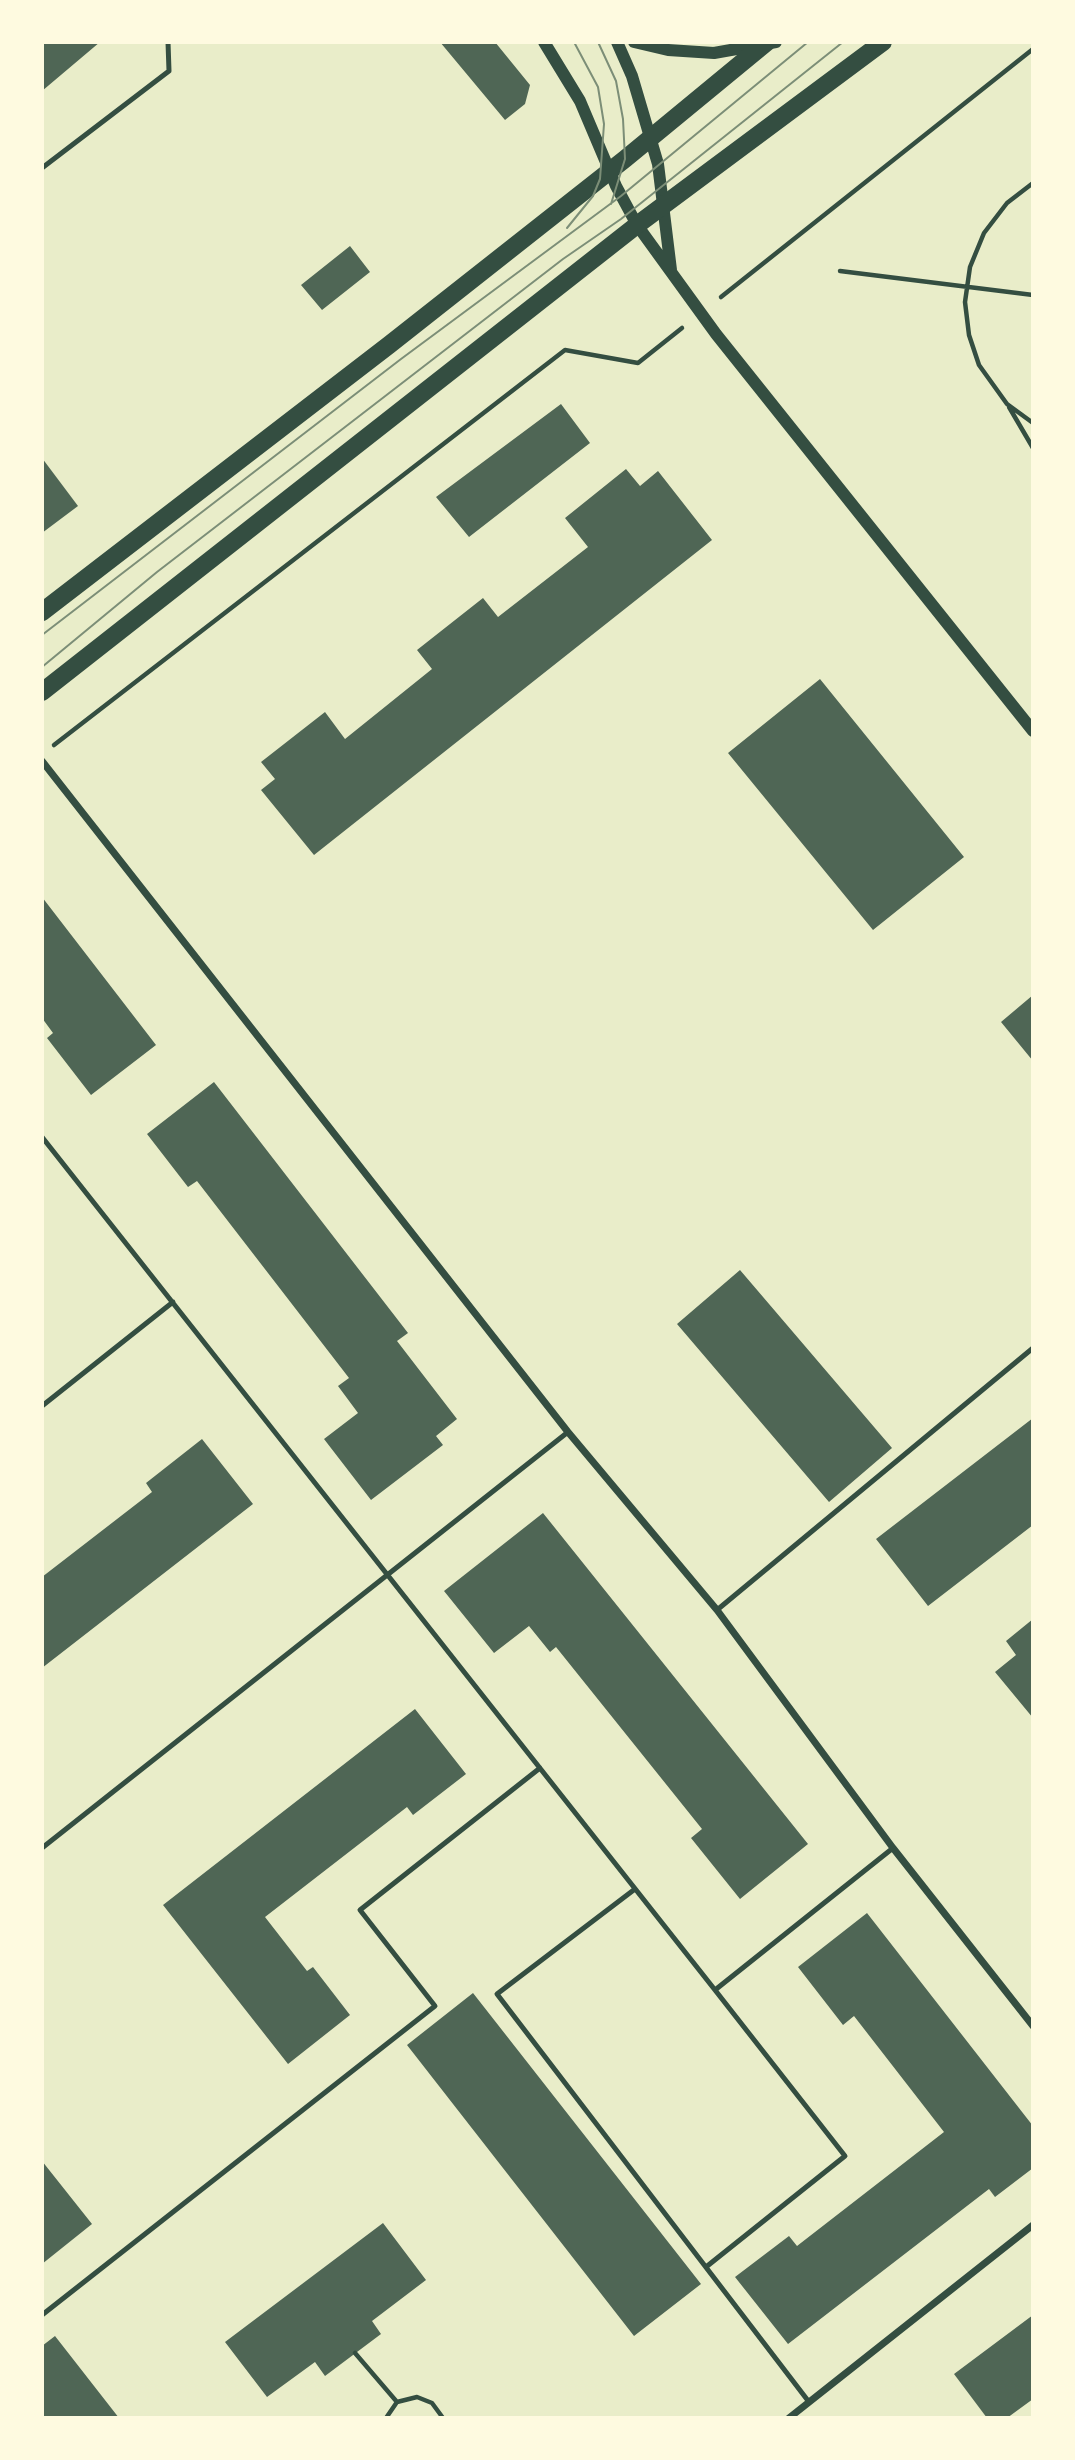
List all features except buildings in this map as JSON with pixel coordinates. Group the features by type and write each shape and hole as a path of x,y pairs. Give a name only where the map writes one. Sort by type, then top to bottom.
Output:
{"main road":[{"path":"42,692 637,225 883,42"},
{"path":"42,612 609,171 769,43"}],"street":[{"path":"544,42 580,100 609,171 637,225 701,313 1033,731"},
{"path":"617,42 632,76 650,136 664,205 671,271"},
{"path":"634,42 667,50 714,52 769,43"},
{"path":"42,761 568,1432 717,1610 893,1848 1033,2026"},
{"path":"789,2418 1033,2225"}],"lane":[{"path":"42,167 169,71 168,42"},
{"path":"42,1137 845,2156 706,2267"},
{"path":"42,1406 173,1302"},
{"path":"717,1610 1033,1348"},
{"path":"42,1847 568,1432"},
{"path":"42,2315 435,2006 360,1910 540,1768"},
{"path":"715,1990 893,1848"},
{"path":"635,1889 497,1994 809,2402"}],"path":[{"path":"53,746 565,350 638,363 1033,49"},
{"path":"1033,183 994,217 975,250 965,287 965,318 973,350 987,379 1007,404 1033,448"},
{"path":"840,271 1033,295"},
{"path":"1007,404 1033,423"},
{"path":"355,2353 397,2402"},
{"path":"386,2418 397,2402 417,2398 432,2403 443,2418"}],"tram line":[{"path":"567,228 593,196 600,179 604,124 598,87 574,42"},
{"path":"598,42 616,81 623,119 625,159 611,204"},
{"path":"42,635 401,359 621,196 808,42"},
{"path":"42,667 157,572 563,259 621,219 843,42"}]}
